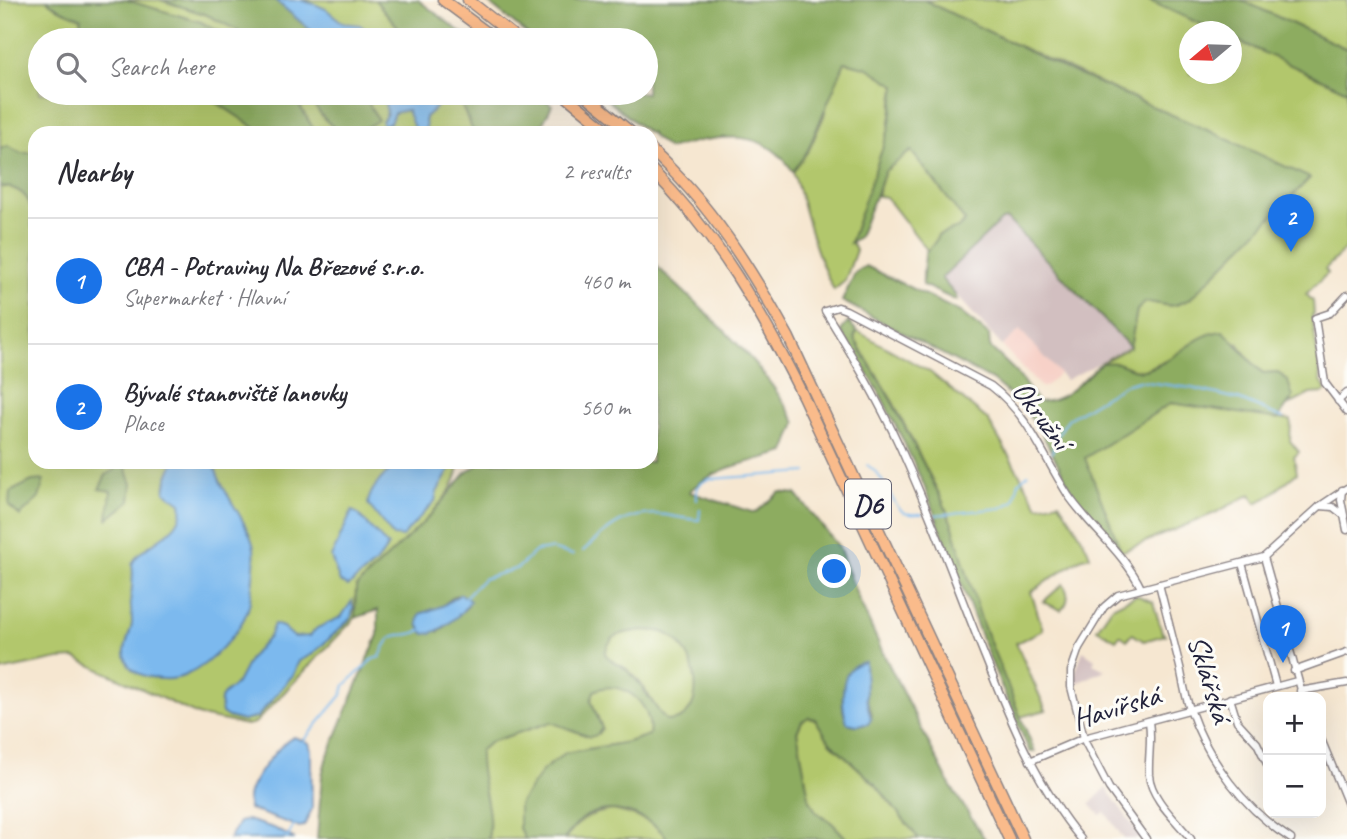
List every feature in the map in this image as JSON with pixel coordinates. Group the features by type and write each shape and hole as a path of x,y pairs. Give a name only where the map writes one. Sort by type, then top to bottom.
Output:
{"highway":[{"path":"443,0 481,28"},
{"path":"468,0 504,28"},
{"path":"577,105 602,126"},
{"path":"598,105 623,126"},
{"name":"D6","path":"658,156 687,184 741,256 789,338 1023,839"},
{"name":"D6","path":"658,175 731,264 777,345 809,408 1009,839"}],"street":[{"path":"1347,295 1330,313 1315,318 1325,383 1347,412"},
{"name":"Okružní","path":"1030,761 1000,696 896,436 825,311 838,307 846,310 991,386 1004,396 1027,422 1068,495 1134,573 1141,588"},
{"path":"1338,401 1347,393"},
{"path":"1146,839 1109,788 1084,738 1071,687 1074,659 1104,607 1118,595 1264,557 1320,506 1345,489"},
{"path":"1345,489 1342,513 1347,530"},
{"path":"1320,506 1332,507 1342,513"},
{"path":"1264,557 1301,692"},
{"path":"1242,562 1276,686"},
{"name":"Sklářská","path":"1159,584 1190,709 1217,763 1230,783 1268,823 1291,839"},
{"path":"1294,671 1347,652"},
{"name":"Havířská","path":"1030,761 1084,738 1297,681"},
{"path":"1310,692 1347,683"},
{"name":"Sklářská","path":"1230,698 1237,720 1257,743 1263,756"},
{"path":"1149,720 1152,740 1149,774 1151,784 1160,800 1191,839"},
{"path":"1326,751 1347,802"},
{"path":"1030,761 1081,839"}],"shaded area":[{"path":"1007,219 1130,347 1066,380 1020,330 1002,346 941,278 1002,220"},
{"path":"1020,330 1060,373 1045,387 1041,387 1002,346"},
{"path":"1083,651 1095,659 1093,664 1105,670 1075,684 1075,673"},
{"path":"1106,788 1141,837 1124,839 1105,812 1100,815 1090,804"}],"green space":[{"path":"0,0 375,0 399,28 28,28 28,105 461,105 471,126 28,126 28,469 458,469 447,494 418,528 356,587 355,618 255,723 247,725 200,716 75,658 0,671"},
{"path":"46,0 126,0 201,22 212,28 79,28 81,18"},
{"path":"160,0 275,0 308,28 233,28 207,15"},
{"path":"375,0 418,0 455,28 399,28"},
{"path":"485,0 924,0 1061,67 1310,178 1190,299 1172,305 1146,302 1137,310 1130,347 1007,219 1002,220 941,278 957,301 923,285 925,253 938,235 958,228 965,221 911,151 885,171 859,237 850,243 889,129 896,86 868,68 845,62 808,150 793,172 768,146 753,140 720,138 668,149 658,141 658,126 639,126 614,105 658,105 658,28 519,28"},
{"path":"924,0 1148,0 1194,21 1179,21 1179,84 1242,84 1242,43 1347,91 1347,247 1325,269 1328,273 1306,294 1313,301 1312,315 1321,381 1326,390 1324,393 1310,394 1285,407 1293,397 1278,372 1263,373 1251,362 1238,343 1170,358 1144,370 1127,369 1117,363 1100,363 1130,347 1137,310 1146,301 1172,306 1190,299 1309,178"},
{"path":"1148,0 1241,0 1347,49 1347,91 1242,43 1242,21 1194,21"},
{"path":"1241,0 1347,0 1347,49"},
{"path":"862,45 896,80 889,129 851,242 856,250 845,281 834,290 816,247 793,172 810,148 824,116 833,80 845,62"},
{"path":"220,105 299,105 312,126 252,126"},
{"path":"314,105 370,105 378,120 368,126 332,126"},
{"path":"461,105 552,105 542,126 471,126"},
{"path":"7,146 21,153 28,153 28,201 16,190 0,187 0,149"},
{"path":"911,150 965,221 941,268 886,197 877,196 885,171"},
{"path":"866,266 960,312 989,335 990,347 1016,372 1038,402 1065,394 1101,363 1118,363 1144,370 1164,362 1202,337 1223,331 1263,373 1278,372 1288,381 1293,397 1278,419 1171,403 1085,458 1121,551 1073,493 1039,428 1016,400 992,380 842,301 855,273"},
{"path":"658,268 749,356 782,399 796,423 785,452 721,471 689,492 755,513 780,492 796,494 839,547 884,655 950,785 985,839 919,839 876,785 830,742 815,719 809,717 802,721 797,732 809,798 816,812 832,823 847,839 668,839 644,819 613,810 589,815 564,839 525,839 519,828 519,804 543,770 565,753 628,742 649,735 647,713 634,696 616,688 605,688 594,691 591,701 602,728 597,735 590,737 551,722 490,742 480,751 489,817 488,839 317,839 322,775 326,760 378,635 378,610 355,618 356,587 426,520 472,469 658,469","holes":["456,595 468,606 439,632 420,614 442,606","643,630 665,633 677,641 686,652 692,667 695,697 690,709 681,718 667,721 634,677 605,654 610,641 618,635","865,662 866,698 872,714 863,725 854,725 844,714 843,689 850,670"]},
{"path":"848,322 857,331 854,338 892,402 943,502 982,623 1035,752 1030,752 1028,748 987,652 923,483 878,390 841,331"},
{"path":"857,331 930,372 988,420 1038,506 1059,502 1084,542 1090,556 1080,559 1031,592 1043,630 1016,643 1046,710 1020,717 982,623 943,502 893,402 854,338"},
{"path":"1171,403 1291,420 1290,441 1299,452 1294,457 1297,473 1268,497 1256,503 1251,494 1215,513 1121,552 1084,458"},
{"path":"127,469 132,484 130,501 108,519 111,491 99,489 106,475 115,470"},
{"path":"44,480 39,498 20,516 9,506 10,492 32,481"},
{"path":"1063,584 1068,597 1061,610 1043,602"},
{"path":"1136,595 1153,602 1165,635 1144,641 1132,634 1127,640 1120,635 1116,640 1097,629 1112,607"},
{"path":"643,630 665,633 677,641 686,652 696,682 695,697 690,710 681,718 667,722 633,675 604,654 610,641 618,635"},
{"path":"602,687 626,689 638,699 649,720 650,735 628,742 565,753 519,828 525,839 488,839 480,751 490,742 551,722 602,728 591,700 594,691"},
{"path":"809,717 815,719 830,742 876,785 919,839 847,839 832,823 816,812 809,798 797,732 802,721"},
{"path":"613,810 650,823 668,839 564,839 585,818"}],"water":[{"path":"275,0 301,0 317,5 343,23 364,28 308,28"},
{"path":"385,105 437,107 425,117 426,126 413,126 407,110 394,113 390,123 383,126 382,122 387,113"},
{"path":"171,469 216,469 246,526 254,548 250,601 242,623 226,644 206,663 182,677 173,679 146,676 135,671 127,663 125,654 132,623 132,564 145,549 171,530 181,514 181,503 165,492"},
{"path":"391,469 450,469 437,492 435,501 402,537 393,536 368,504 375,486"},
{"path":"352,511 388,546 377,562 348,586 340,582 331,557"},
{"path":"461,594 470,601 462,612 444,627 425,634 419,625 420,614 442,606"},
{"path":"352,601 351,618 313,654 299,661 293,675 257,717 243,721 222,713 220,701 223,695 237,683 250,658 269,637 274,624 283,627 294,637 309,636 317,628 341,617"},
{"path":"865,662 866,698 871,719 868,724 847,723 843,701 846,677 855,665"},
{"path":"294,737 309,743 311,751 312,809 304,826 299,827 249,809 248,801 250,791 266,764"},
{"path":"247,820 274,828 295,839 229,839 239,822"}],"waterway":[{"path":"1052,453 1057,436 1068,419 1124,385 1139,381 1191,388 1238,399 1283,418"},
{"path":"867,465 874,470 900,509 907,514 922,514"},
{"path":"697,500 699,486 710,479 807,472"},
{"path":"935,515 1001,508 1014,501 1019,482 1028,474"},
{"path":"583,551 611,528 630,518 653,514 699,520 700,510"},
{"path":"465,597 483,579 518,568 536,551 551,549 573,555"},
{"path":"303,741 342,695 345,685 373,659 380,657 389,640 397,635 422,630"},
{"path":"287,839 294,825"}],"place":[{"name":"Bývalé stanoviště lanovky","path":"1291,252"},
{"name":"CBA - Potraviny Na Březové s.r.o.","path":"1283,663"}]}
